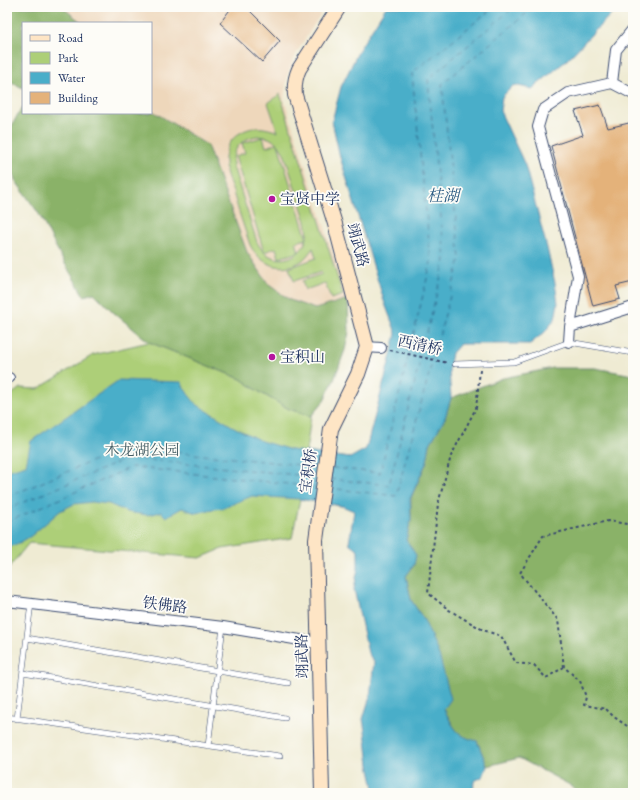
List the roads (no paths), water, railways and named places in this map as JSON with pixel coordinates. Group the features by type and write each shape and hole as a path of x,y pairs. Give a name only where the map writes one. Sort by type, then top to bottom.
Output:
{"main road":[{"name":"翊武路","path":"331,429 358,374 374,348 334,224 295,95 294,87 295,78 299,69 339,7"},
{"name":"宝积桥","path":"319,519 331,429"},
{"name":"翊武路","path":"319,519 316,540 322,793"}],"street":[{"path":"612,83 616,50 633,29"},
{"path":"569,342 578,276 538,127 543,110 568,93 612,83 633,94"},
{"path":"570,327 633,307"},
{"name":"铁佛路","path":"7,601 223,627 318,643"}],"lane":[{"path":"455,364 514,362 569,342 633,353"},
{"path":"17,719 31,603"},
{"path":"208,746 223,627"},
{"path":"27,638 288,683"},
{"path":"23,674 285,718"},
{"path":"7,717 280,756"}],"water":[{"name":"桂湖","path":"386,7 616,7 567,60 532,89 514,85 502,97 500,111 525,165 547,248 558,303 555,319 545,332 530,344 460,344 452,353 449,369 451,398 445,418 430,444 427,461 410,499 411,519 406,540 416,555 414,565 406,576 411,600 424,620 439,655 451,699 444,709 450,721 460,734 464,737 477,741 487,766 483,777 474,781 473,793 375,793 369,765 363,719 370,696 374,662 368,653 354,589 358,568 358,550 349,543 354,511 342,506 299,499 252,496 223,508 196,513 182,508 166,517 161,512 147,515 127,512 109,504 92,502 74,504 60,511 31,536 7,548 7,471 26,465 31,441 119,380 181,382 196,404 232,426 261,441 291,450 350,458 366,449 396,333 384,301 340,157 332,121 341,87 360,48"}],"place":[{"name":"宝贤中学","path":"272,199"},
{"name":"宝积山","path":"272,357"}],"park label":[{"name":"木龙湖公园","path":"142,450"}]}
